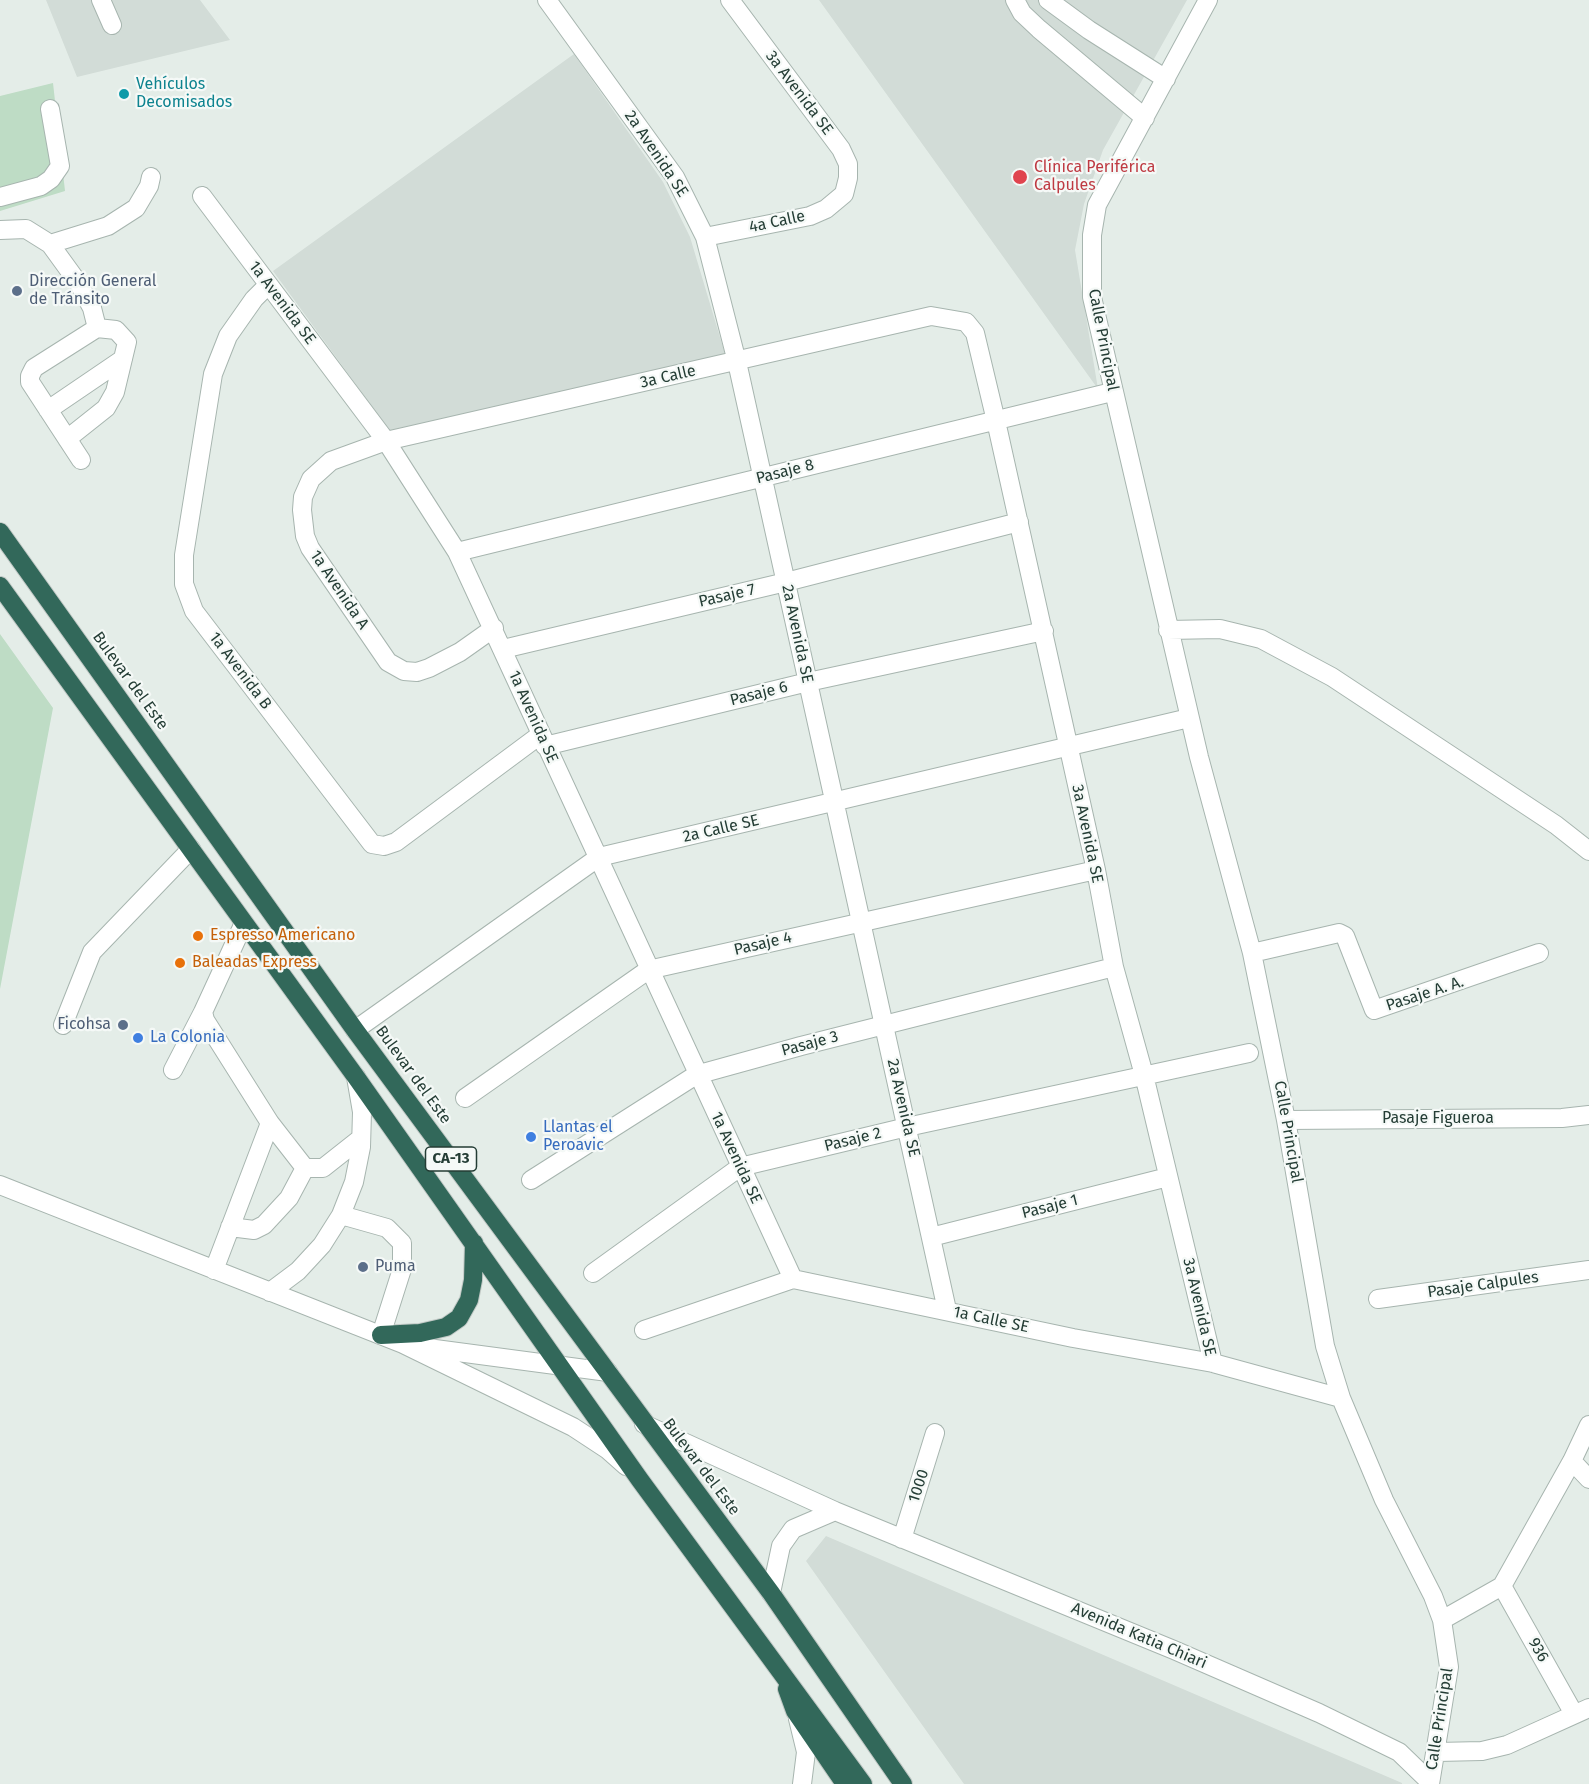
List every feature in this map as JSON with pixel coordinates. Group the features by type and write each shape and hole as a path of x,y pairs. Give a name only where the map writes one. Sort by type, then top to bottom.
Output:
{"highway":[{"name":"Bulevar del Este","path":"0,532 355,1030 771,1593 903,1784"},
{"name":"CA-13","path":"0,586 356,1077 640,1480 863,1784"},
{"path":"356,1077 364,1071 374,1074 464,1193 497,1222"},
{"path":"381,1335 420,1333 446,1327 459,1318 470,1300 474,1243"},
{"path":"778,1666 795,1711 845,1784"},
{"path":"828,1676 913,1784"}],"street":[{"path":"101,0 112,25"},
{"name":"2a Avenida SE","path":"547,0 675,177 705,237 737,362 947,1310"},
{"name":"3a Avenida SE","path":"730,0 841,148 848,164 844,194"},
{"path":"1016,0 1022,13 1039,29 1145,118"},
{"path":"1048,0 1089,30 1166,79"},
{"name":"Calle Principal","path":"1208,0 1097,205 1092,235 1092,297 1112,392 1189,718 1252,953 1286,1120 1325,1347 1341,1398 1384,1500 1442,1620 1449,1667 1437,1752 1430,1783"},
{"path":"0,196 42,186 51,179 60,166 51,108"},
{"path":"50,244 108,226 136,208 149,186 151,177"},
{"name":"4a Calle","path":"705,237 810,216 826,208 844,194"},
{"name":"1a Avenida SE","path":"202,196 267,286 386,441 457,552 494,628 542,740 599,857 696,1075 793,1279"},
{"path":"0,230 26,229 50,244 79,284 92,308 97,328"},
{"name":"1a Avenida B","path":"267,286 254,299 228,336 213,374 184,555 184,584 194,611 372,844 384,846 396,842 542,740"},
{"name":"3a Calle","path":"386,441 931,316 950,318"},
{"name":"3a Avenida SE","path":"950,318 966,322 975,333 1044,631 1096,870 1114,967 1144,1075 1213,1363"},
{"path":"67,439 106,408 115,392 127,342 116,330 97,328 34,368 30,376 30,382 48,410 67,439 81,460"},
{"path":"48,410 123,359"},
{"name":"Pasaje 8","path":"457,552 1112,392"},
{"name":"1a Avenida A","path":"386,441 331,461 311,478 303,497 302,510 305,536 310,548 388,662 395,667 417,672 429,668 460,652 494,628"},
{"name":"Pasaje 7","path":"503,649 786,582 1019,522"},
{"path":"1168,630 1220,629 1261,639 1332,677 1556,825 1589,851"},
{"name":"Pasaje 6","path":"542,740 1044,631"},
{"name":"2a Calle SE","path":"355,1030 599,857 1189,718"},
{"path":"63,1025 92,952 191,849"},
{"name":"Pasaje 4","path":"465,1098 648,970 1096,870"},
{"path":"172,1070 244,923"},
{"name":"Pasaje A. A.","path":"1252,953 1339,933 1345,936 1374,1010 1539,953"},
{"name":"Pasaje 3","path":"531,1180 696,1075 1114,967"},
{"path":"202,1012 270,1123 305,1167 323,1168 361,1137"},
{"name":"Pasaje 2","path":"593,1273 740,1167 907,1127 1249,1053"},
{"path":"270,1292 298,1270 322,1245 341,1215 354,1182 361,1137 362,1112 356,1077"},
{"name":"Pasaje Figueroa","path":"1286,1120 1562,1118 1589,1115"},
{"path":"214,1269 270,1123"},
{"path":"230,1227 254,1230 264,1225 289,1198 305,1167"},
{"name":"Pasaje 1","path":"931,1237 1168,1177"},
{"path":"0,1185 403,1344 573,1427 608,1450 640,1480"},
{"path":"341,1215 387,1228 396,1234 402,1243 402,1269 381,1335"},
{"name":"Pasaje Calpules","path":"1378,1299 1589,1270"},
{"path":"644,1330 793,1279"},
{"name":"1a Calle SE","path":"793,1279 1213,1363 1341,1398"},
{"path":"403,1344 608,1372"},
{"name":"Avenida Katia Chiari","path":"645,1424 836,1511 1174,1650 1327,1716 1399,1752 1430,1783"},
{"path":"1442,1620 1502,1586 1572,1461 1589,1425"},
{"name":"1000","path":"902,1539 935,1433"},
{"path":"1572,1461 1589,1479"},
{"path":"771,1593 781,1546 793,1529 836,1511"},
{"name":"936","path":"1502,1586 1581,1711"},
{"path":"795,1711 806,1745 802,1784"},
{"path":"1437,1752 1482,1751 1507,1744 1581,1711"}],"shaded area":[{"path":"46,0 200,0 230,40 77,77"},
{"name":"Clínica Periférica Calpules","path":"819,0 1187,0 1103,150 1084,204 1075,250 1098,389"},
{"path":"574,54 663,182 690,237 725,354 390,431 273,271"},
{"path":"826,1536 1402,1784 964,1784 806,1561"}],"green space":[{"path":"53,83 65,191 0,211 0,96"},
{"path":"0,634 53,708 0,989"}],"place":[{"name":"Vehículos Decomisados","path":"124,94"},
{"name":"Clínica Periférica Calpules","path":"1020,177"},
{"name":"Dirección General de Tránsito","path":"17,291"},
{"name":"Espresso Americano","path":"198,936"},
{"name":"Baleadas Express","path":"180,963"},
{"name":"Ficohsa","path":"123,1025"},
{"name":"La Colonia","path":"138,1038"},
{"name":"Llantas el Peroavic","path":"531,1137"},
{"name":"Puma","path":"363,1267"}]}
